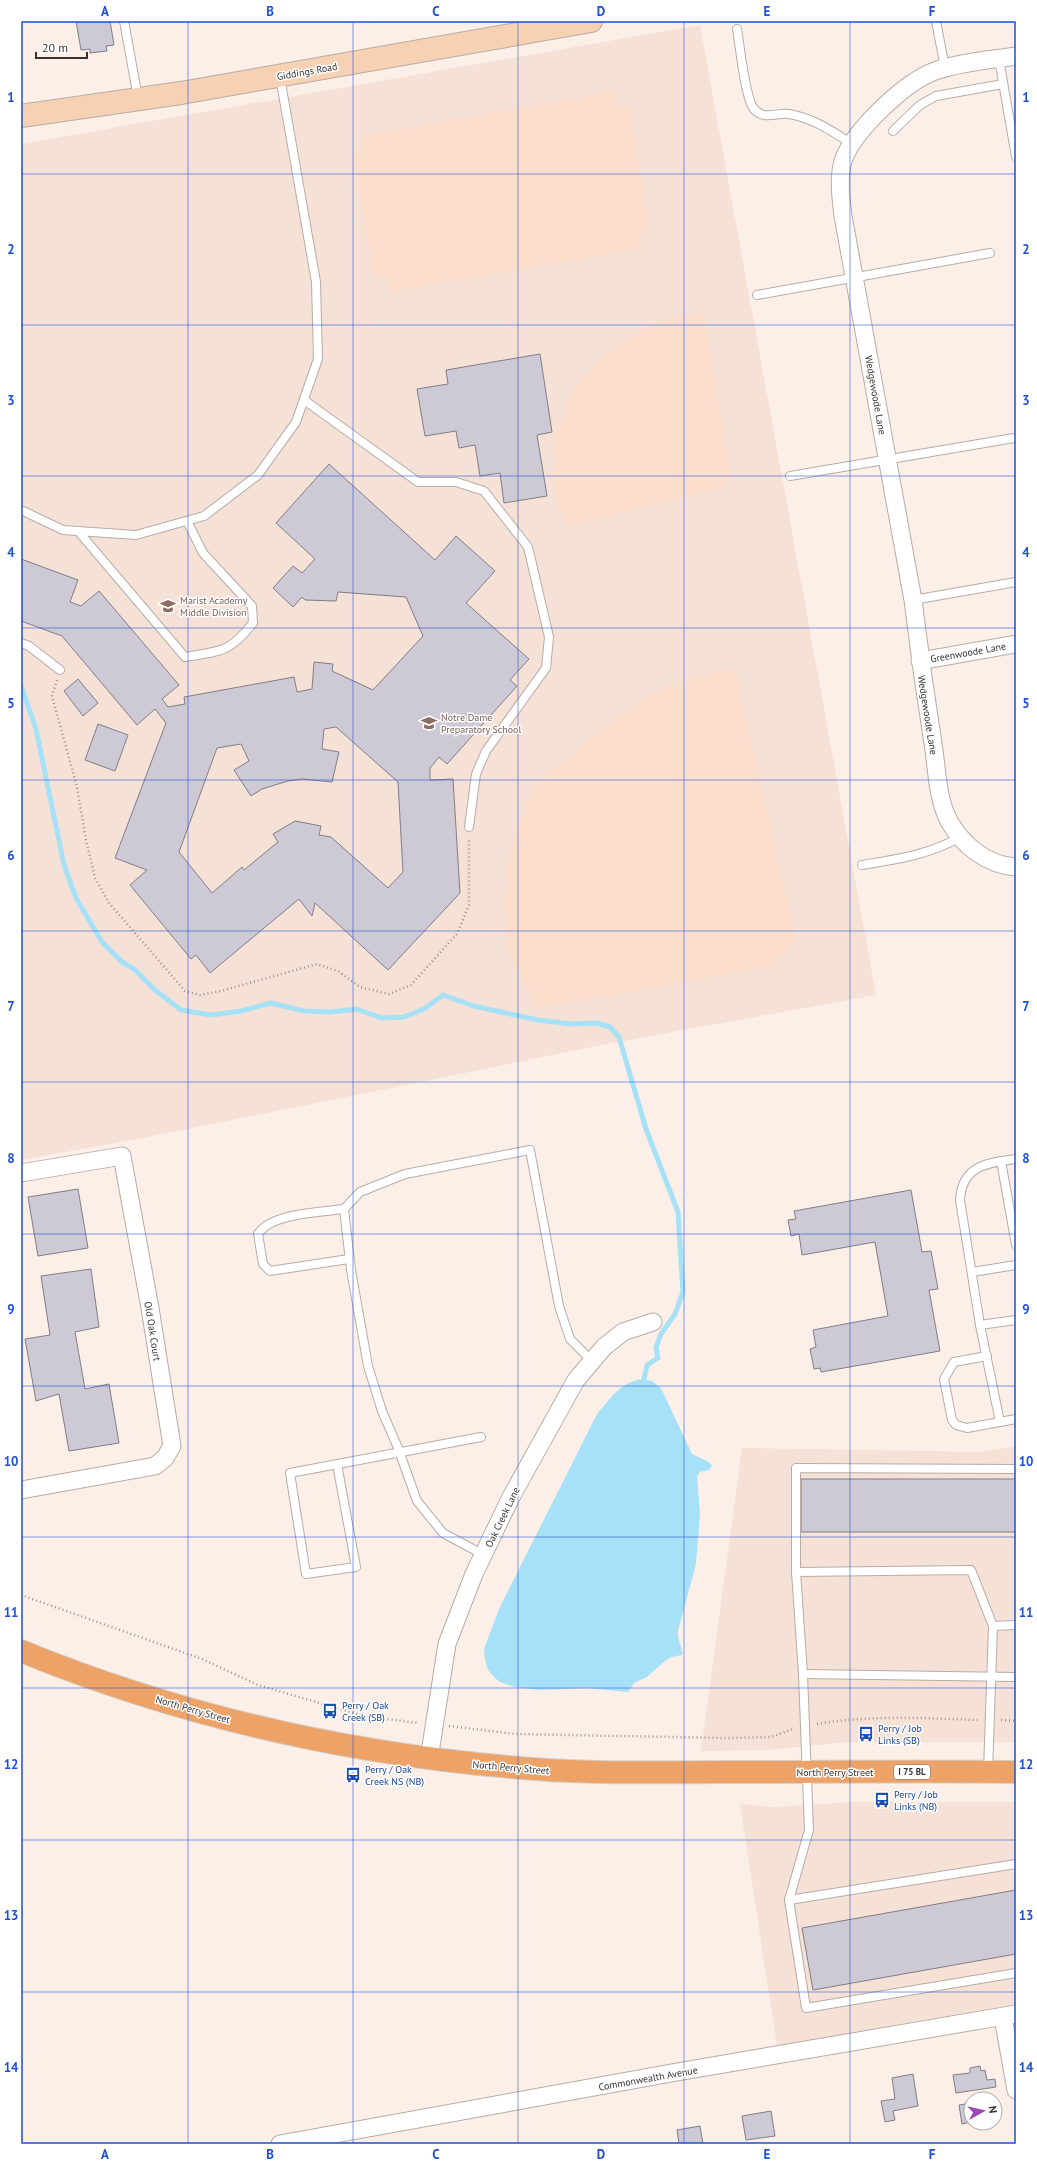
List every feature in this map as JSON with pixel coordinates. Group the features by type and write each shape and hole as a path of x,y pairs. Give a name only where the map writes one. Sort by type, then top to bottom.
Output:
{"main road":[{"name":"North Perry Street","path":"21,1651 132,1692 218,1717 322,1741 429,1759 496,1766 575,1771 1016,1772"}],"street":[{"name":"Giddings Road","path":"21,116 280,76 591,21"},
{"name":"Wedgewoode Lane","path":"1016,56 944,68 918,79 880,111 852,144 843,162 840,187 854,277 913,600 920,661 941,798 949,820 960,837 986,859 997,864 1016,867"},
{"name":"Greenwoode Lane","path":"920,661 1016,644"},
{"name":"Old Oak Court","path":"21,1174 122,1156 150,1308 172,1446 165,1458 155,1466 21,1490"},
{"name":"Oak Creek Lane","path":"429,1759 448,1644 484,1555 511,1497 572,1387 592,1361 604,1347 623,1332 653,1322"},
{"path":"1010,2016 1016,2090"},
{"name":"Commonwealth Avenue","path":"280,2144 678,2072 1010,2016"}],"lane":[{"path":"124,21 138,99"},
{"path":"936,21 944,68"},
{"path":"737,29 749,98 756,112 767,116 787,114 815,121 852,144"},
{"path":"999,59 1016,157"},
{"path":"21,510 63,530 136,535 204,516 258,475 296,422 318,359 316,282 280,76"},
{"path":"893,131 920,105 936,96 1003,84"},
{"path":"758,295 990,253"},
{"path":"304,400 418,482 456,482 484,492 528,547 549,637 546,668 486,751 476,774 469,827"},
{"path":"790,476 1014,438"},
{"path":"78,531 185,656 221,652 239,641 253,624 252,606 203,554 187,521"},
{"path":"913,600 1016,582"},
{"path":"21,643 29,646 60,670"},
{"path":"862,865 910,857 931,851 960,837"},
{"path":"350,1259 270,1271 263,1264 258,1234 262,1228 280,1219 344,1209 360,1192 405,1174 530,1150 559,1306 570,1339 592,1361"},
{"path":"1000,1422 980,1326 961,1209 960,1194 965,1181 974,1171 984,1164 1016,1158"},
{"path":"1002,1161 1016,1245"},
{"path":"344,1209 350,1259 368,1366 382,1411 400,1451 417,1501 443,1533 484,1555"},
{"path":"972,1272 1016,1265"},
{"path":"980,1326 1016,1320"},
{"path":"987,1356 954,1362 944,1379 952,1420 962,1428 1016,1419"},
{"path":"337,1464 356,1566 306,1574 290,1473 400,1451 481,1437"},
{"path":"1016,1469 796,1468 796,1572 806,1726 809,1830 789,1900 806,2008 1016,1973"},
{"path":"796,1572 971,1570 993,1626 988,1772"},
{"path":"993,1626 1016,1625"},
{"path":"803,1674 1016,1677"},
{"path":"789,1900 1016,1864"}],"path":[{"path":"60,670 52,696 77,787 86,840 95,878 109,903 186,991 200,995 221,991 317,964 338,971 360,986 389,994 411,985 457,934 469,905 469,827"},
{"path":"21,1595 202,1659 258,1685 364,1716 514,1734 725,1738 771,1737 806,1726 833,1722 907,1718 1016,1721"}],"shaded area":[{"path":"700,25 876,995 612,1043 143,1138 21,1160 21,144"},
{"path":"615,91 618,109 629,107 650,230 640,232 643,248 389,293 386,276 374,278 353,155 364,153 361,136"},
{"path":"703,313 731,474 723,488 565,527 553,486 555,439 575,386 608,352 644,328 681,316"},
{"path":"735,669 796,939 774,967 538,1008 508,952 504,903 510,854 532,790 595,734 657,690 706,674"},
{"path":"1016,1446 1016,1742 847,1742 768,1750 701,1751 742,1448 982,1452"},
{"path":"854,1802 1016,1802 1016,2011 778,2053 740,1804 775,1807"}],"water":[{"path":"642,1379 652,1381 661,1388 692,1454 712,1465 709,1470 700,1472 697,1476 700,1514 696,1564 678,1631 682,1655 671,1657 665,1661 647,1677 634,1683 628,1692 586,1688 540,1690 514,1687 500,1682 488,1670 484,1649 499,1609 597,1414 622,1387"}],"building":[{"path":"76,21 110,21 114,45 106,46 107,51 90,53 90,49 81,50"},
{"path":"540,354 552,432 537,435 547,496 504,503 500,473 480,476 475,445 459,448 456,431 425,436 417,389 448,384 446,370"},
{"path":"329,464 435,560 456,536 495,571 466,603 529,659 510,680 517,686 447,764 439,757 430,768 430,780 453,779 460,893 388,970 315,903 312,916 299,899 210,973 196,955 191,959 130,885 147,870 115,858 166,723 155,709 137,725 62,636 21,621 21,559 78,580 70,602 81,606 99,591 179,685 162,699 168,707 185,704 184,697 294,677 297,692 312,689 314,662 333,664 332,671 373,690 423,636 406,597 338,592 336,601 305,600 302,597 293,607 273,588 293,566 302,573 315,559 276,523","holes":["336,727 398,782 403,872 388,888 331,837 319,835 321,826 295,821 273,834 278,842 244,870 242,867 212,893 179,852 217,748 241,744 249,761 234,770 251,796 262,789 288,781 302,779 332,782 339,752 322,749 324,729"]},
{"path":"78,679 98,703 83,716 64,691"},
{"path":"98,724 128,735 115,771 85,760"},
{"path":"78,1189 88,1248 38,1256 28,1197"},
{"path":"911,1190 922,1252 931,1251 938,1289 929,1290 940,1351 821,1372 820,1368 814,1369 810,1349 816,1347 813,1330 888,1316 875,1242 802,1255 799,1234 791,1236 788,1220 796,1219 794,1211"},
{"path":"91,1269 99,1327 75,1332 85,1389 109,1384 119,1443 69,1451 59,1394 36,1401 25,1339 50,1335 41,1276"},
{"path":"801,1479 1016,1479 1016,1532 801,1532"},
{"path":"1016,1890 1016,1954 813,1990 802,1928"},
{"path":"980,2066 981,2071 985,2070 987,2080 995,2079 996,2087 956,2093 953,2075 970,2073 970,2068"},
{"path":"913,2074 918,2106 893,2111 895,2120 885,2122 881,2101 895,2099 892,2078"},
{"path":"963,2104 962,2124 959,2105"},
{"path":"771,2111 775,2136 746,2140 742,2116"},
{"path":"700,2126 703,2144 679,2144 677,2130"}],"waterway":[{"path":"21,686 36,729 64,865 76,898 102,942 122,962 134,969 155,990 181,1010 211,1015 241,1011 271,1003 304,1011 330,1012 356,1009 382,1018 404,1017 424,1009 443,995 474,1006 538,1020 571,1024 597,1023 610,1027 619,1037 646,1129 678,1212 683,1292 675,1314 661,1334 656,1347 658,1358 647,1365 644,1379"}],"place":[{"name":"Marist Academy Middle Division","path":"168,606"},
{"name":"Notre Dame Preparatory School","path":"429,723"},
{"name":"Perry / Oak Creek (SB)","path":"330,1711"},
{"name":"Perry / Job Links (SB)","path":"866,1734"},
{"name":"Perry / Oak Creek NS (NB)","path":"353,1775"},
{"name":"Perry / Job Links (NB)","path":"882,1800"}]}
